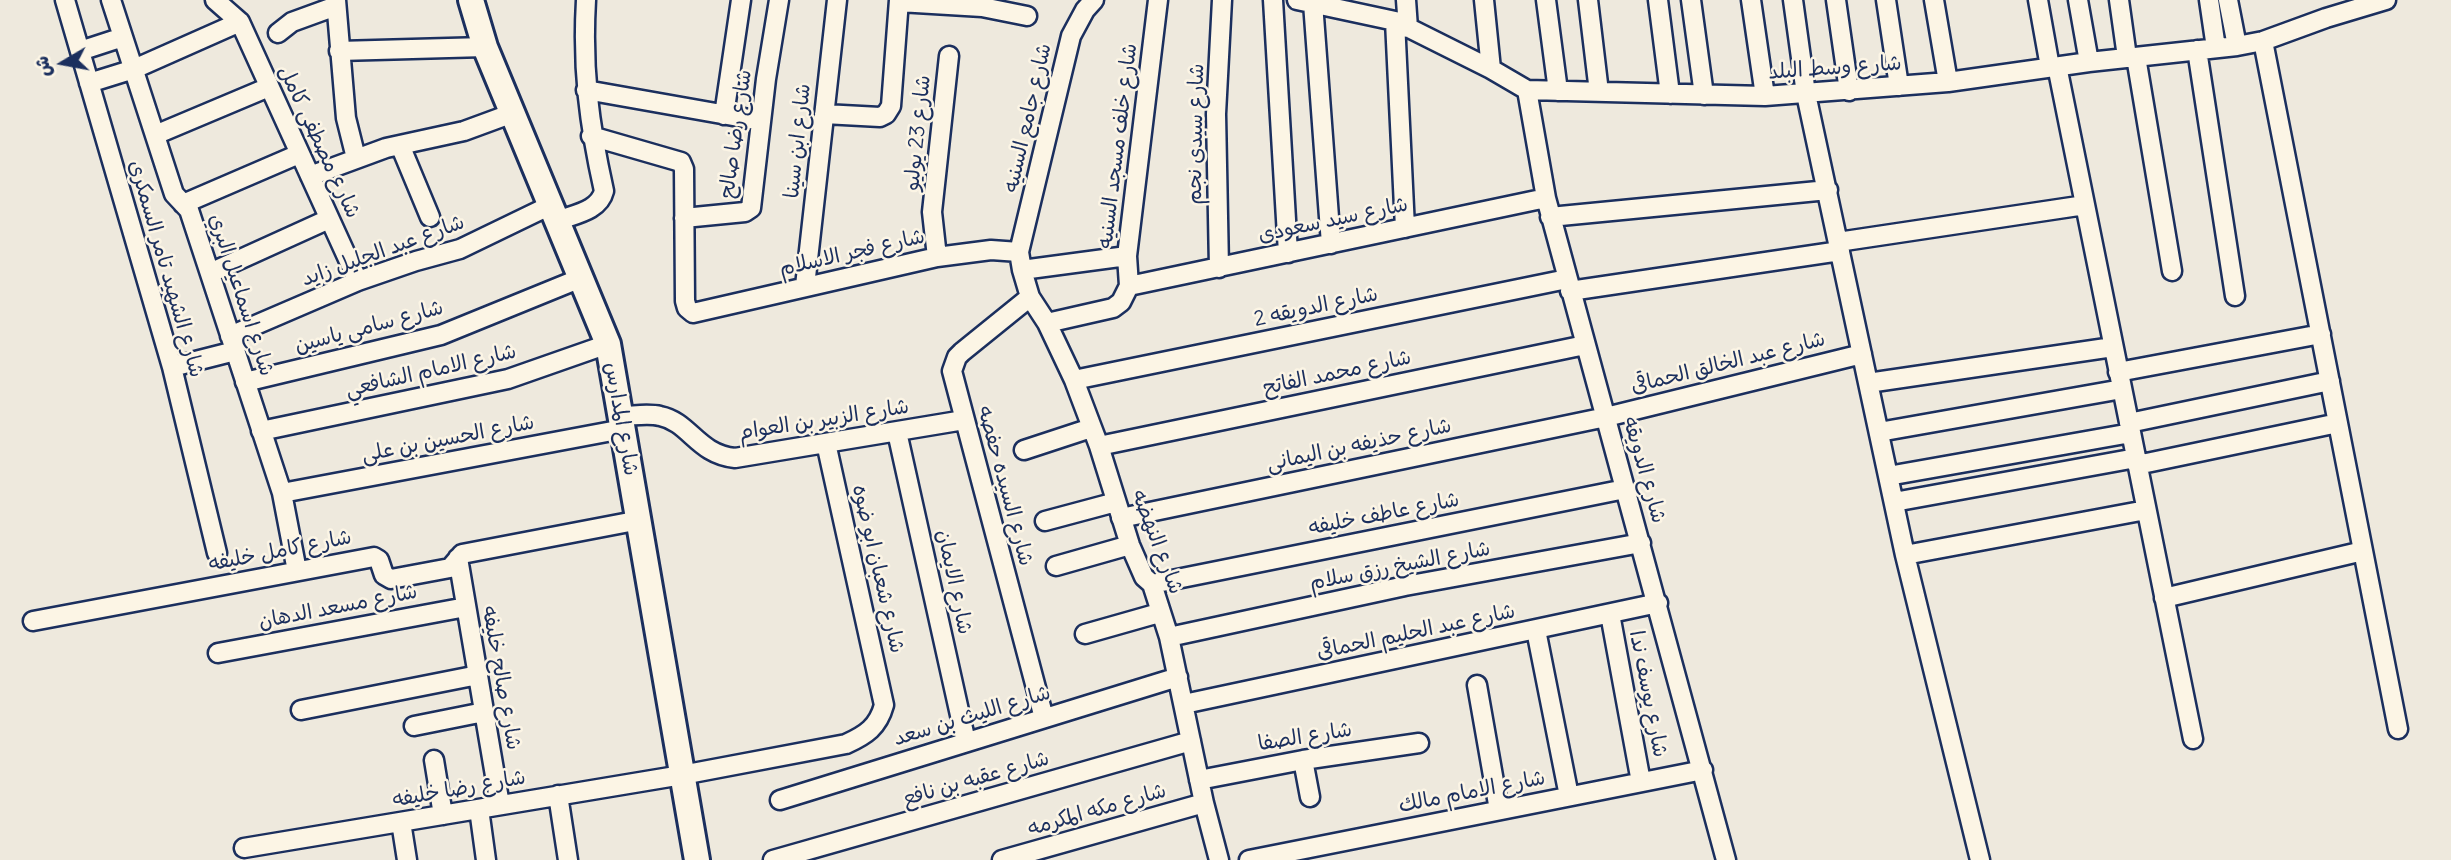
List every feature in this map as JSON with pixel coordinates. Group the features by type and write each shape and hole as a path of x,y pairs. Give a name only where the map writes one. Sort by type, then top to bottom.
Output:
{"street":[{"name":"شارع الشهيد تامر السمكرى","path":"65,0 172,366 217,553"},
{"name":"شارع اسماعيل البري","path":"111,0 174,194 189,210 282,493 297,571"},
{"name":"شارع مصطفى كامل","path":"215,0 240,22 358,281"},
{"name":"شارع المدارس","path":"471,0 485,47 608,344 697,860"},
{"path":"586,0 586,90 591,136 681,162 684,169 684,218"},
{"path":"724,115 741,0"},
{"name":"شارع رضا صالح","path":"684,218 749,210 779,0"},
{"name":"شارع ابن سينا","path":"805,286 837,0"},
{"name":"شارع جامع السنيه","path":"1021,261 1071,36 1084,10 1094,0"},
{"name":"شارع خلف مسجد السنيه","path":"1129,286 1127,256 1158,0"},
{"name":"شارع سيدى نجم","path":"1219,268 1216,114 1222,0"},
{"path":"1272,0 1288,253"},
{"path":"1405,228 1401,24 1406,0"},
{"path":"1484,0 1492,69"},
{"path":"1546,0 1558,91"},
{"path":"1588,0 1599,92"},
{"path":"1658,0 1670,94"},
{"path":"1690,0 1704,95"},
{"path":"1751,0 1765,96"},
{"path":"1793,0 1806,94 1905,555 1980,860"},
{"path":"1836,0 1849,91"},
{"path":"1886,0 1899,86"},
{"path":"1934,0 1948,82"},
{"path":"2038,0 2085,205 2193,739"},
{"path":"2078,0 2089,62"},
{"path":"2119,0 2172,271"},
{"path":"2208,0 2216,48"},
{"path":"2228,0 2237,46"},
{"name":"شارع وسط البلد","path":"1305,1 1401,24 1492,69 1527,90 1765,96 1948,82 2089,62 2237,46 2263,41 2386,0"},
{"path":"824,114 880,117 888,112 891,106 899,1 982,7 1027,16"},
{"path":"1305,1 1331,244"},
{"path":"278,33 292,22 336,3 346,118 356,158"},
{"path":"89,83 134,69 240,22"},
{"path":"80,51 123,37"},
{"path":"2263,41 2398,729"},
{"path":"339,51 485,47"},
{"path":"2197,50 2235,296"},
{"name":"شارع 23 يوليو","path":"937,257 932,212 949,56"},
{"path":"155,135 269,87"},
{"path":"586,90 761,121"},
{"name":"شارع الدويقه","path":"1527,90 1545,198 1658,603 1726,860"},
{"path":"310,176 356,158 464,131 513,113"},
{"name":"شارع عبد الجليل زايد","path":"172,366 233,343 358,281 460,249 554,213 596,206 602,200 604,191 591,136"},
{"path":"400,145 430,216"},
{"path":"183,204 299,154"},
{"path":"1550,217 1828,190"},
{"name":"شارع سيد سعودى","path":"1129,286 1545,198"},
{"name":"شارع الدويقه 2","path":"1074,380 1568,285 1839,246 2085,205"},
{"name":"شارع فجر الاسلام","path":"684,218 685,301 689,311 696,313 937,257 991,250 1021,261 1127,256"},
{"path":"210,273 330,219"},
{"name":"شارع النهضه","path":"1021,261 1030,297 1047,323 1074,380 1099,446 1130,545 1144,577 1152,584 1159,613 1169,637 1204,803 1219,860"},
{"name":"شارع سامى ياسين","path":"245,382 441,335 581,278"},
{"path":"1047,323 1113,308 1121,302 1129,286"},
{"name":"شارع السيده حفصه","path":"1030,297 957,357 952,378 1044,718"},
{"path":"1879,432 2120,381 2321,334"},
{"name":"شارع الامام الشافعي","path":"261,431 508,379 608,344"},
{"name":"شارع محمد الفاتح","path":"1099,446 1585,345"},
{"path":"1868,383 2113,347"},
{"name":"شارع عبد الخالق الحماقى","path":"1605,417 1862,354"},
{"path":"1888,476 2130,428 2330,381"},
{"name":"شارع الزبير بن العوام","path":"622,423 661,416 676,423 712,453 735,458 964,420"},
{"name":"شارع حذيفه بن اليمانى","path":"1045,521 1119,510 1605,417"},
{"name":"شارع الحسين بن على","path":"282,493 622,423"},
{"path":"1894,502 2136,462 2338,423"},
{"path":"1024,450 1091,428"},
{"name":"شارع الايمان","path":"897,432 965,742"},
{"name":"شارع شعبان ابو ضوه","path":"826,443 884,705"},
{"name":"شارع عاطف خليفه","path":"1152,584 1625,489"},
{"path":"1905,555 2146,510"},
{"name":"شارع كامل خليفه","path":"33,621 374,556 379,560 384,575 391,579 450,568 462,554 639,520"},
{"name":"شارع الشيخ رزق سلام","path":"1169,637 1405,586 1641,544"},
{"path":"1056,566 1130,545"},
{"path":"2164,598 2363,551"},
{"name":"شارع صالح خليفه","path":"458,558 499,805"},
{"name":"شارع عبد الحليم الحماقى","path":"1184,705 1658,603"},
{"name":"شارع مسعد الدهان","path":"218,653 466,607"},
{"path":"1085,634 1159,613"},
{"name":"شارع يوسف ندا","path":"1609,614 1641,782"},
{"path":"1536,630 1569,796"},
{"path":"301,710 478,675"},
{"name":"شارع الليث بن سعد","path":"780,800 1178,677"},
{"path":"1477,685 1499,810"},
{"name":"شارع رضا خليفه","path":"244,848 682,775 846,744 873,729 881,717 884,705"},
{"path":"414,726 484,712"},
{"name":"شارع عقبه بن نافع","path":"773,860 1191,741"},
{"name":"شارع الصفا","path":"1199,780 1304,760 1419,743"},
{"path":"434,760 443,815"},
{"path":"1304,760 1310,797"},
{"name":"شارع الامام مالك","path":"1249,860 1703,770"},
{"path":"558,795 568,860"},
{"name":"شارع مكه المكرمه","path":"1002,860 1204,803"},
{"path":"479,809 485,860"},
{"path":"401,822 407,860"}]}
